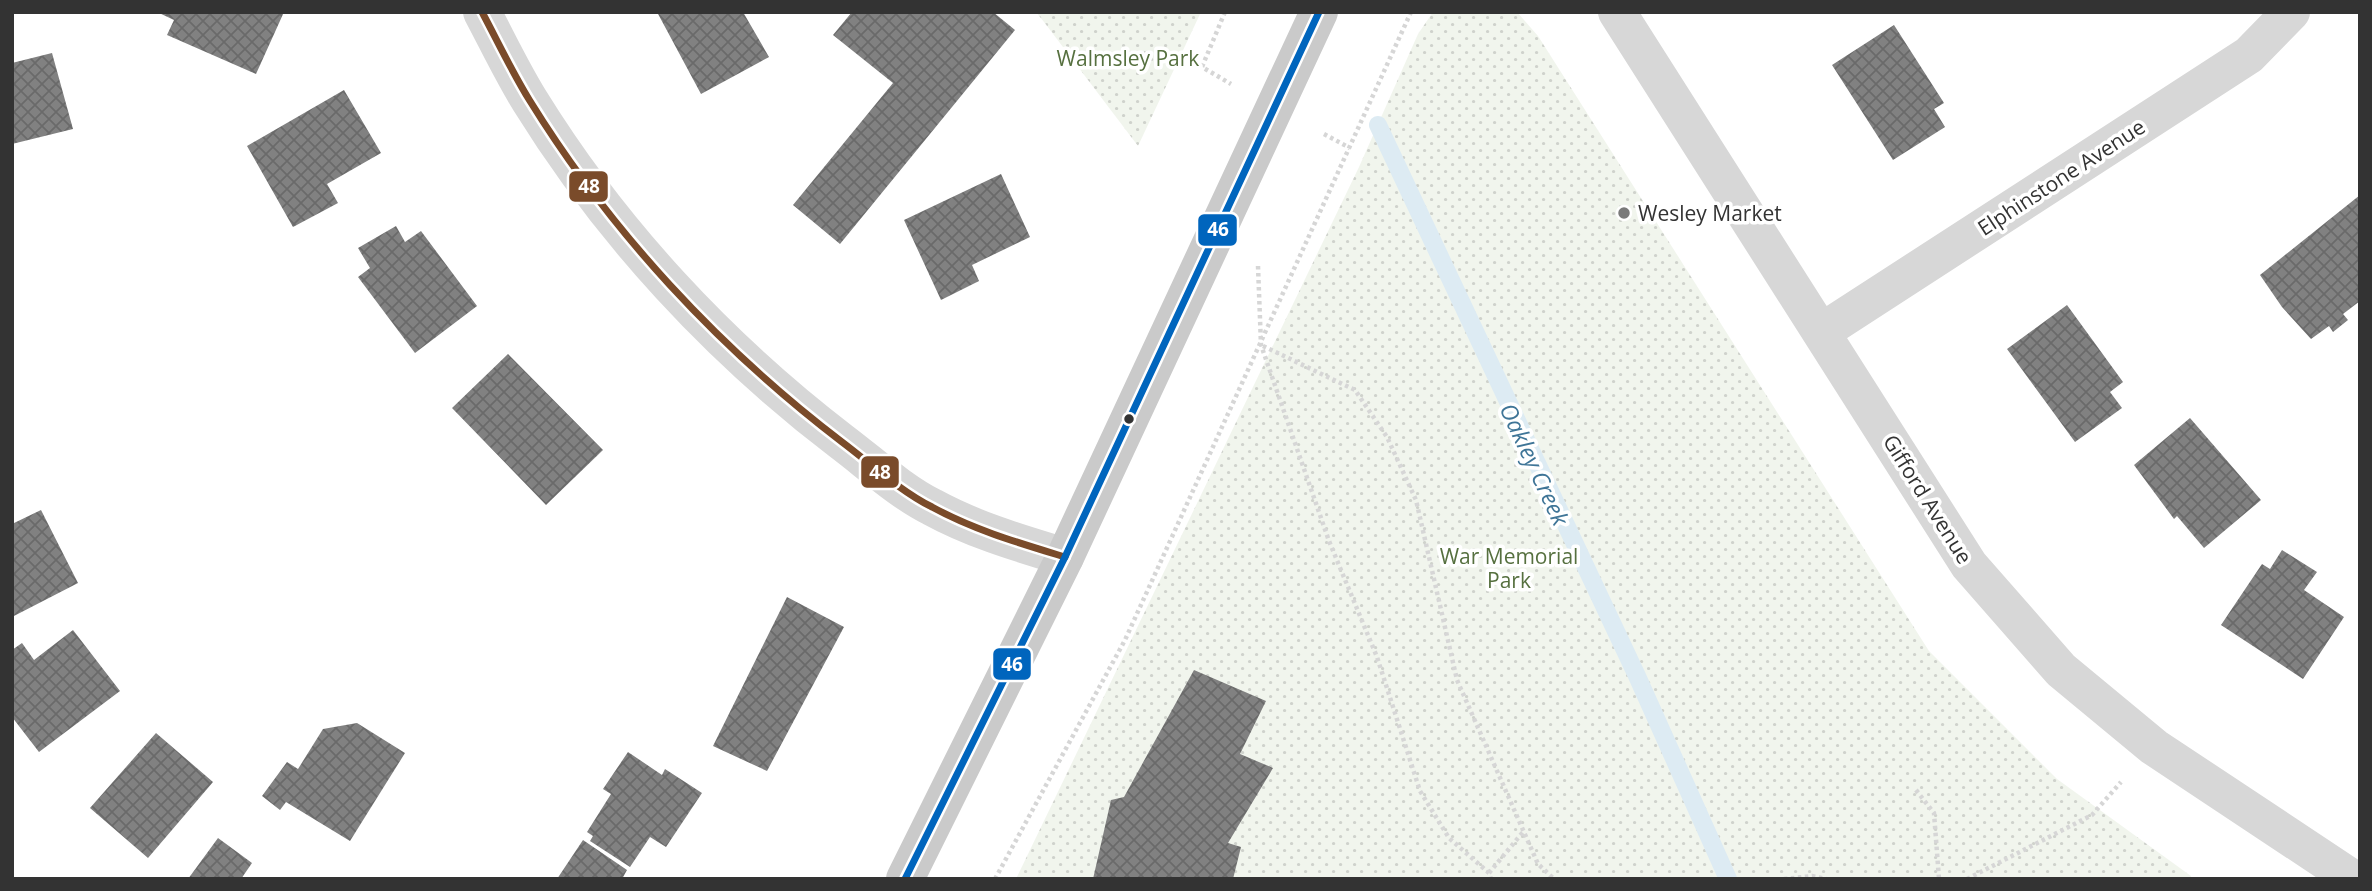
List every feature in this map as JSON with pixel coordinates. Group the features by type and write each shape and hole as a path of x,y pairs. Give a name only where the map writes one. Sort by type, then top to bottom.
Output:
{"main road":[{"path":"905,879 1065,557 1319,12"}],"street":[{"path":"482,12 529,99 591,191 640,253 708,324 786,399 928,506 967,525 1065,557"},
{"name":"Gifford Avenue","path":"1617,12 1823,331 1969,565 2061,670 2154,747 2353,879"},
{"name":"Elphinstone Avenue","path":"1823,331 2249,55 2291,12"}],"path":[{"path":"1225,12 1202,68 1239,88"},
{"path":"995,879 1125,640 1411,12"},
{"path":"1324,134 1350,148"},
{"path":"1261,345 1354,390 1387,437 1416,500 1458,680 1538,864 1554,879"},
{"path":"1261,345 1329,541 1377,657 1420,791 1449,838 1490,876 1523,832"},
{"path":"1966,879 2092,815 2154,747"},
{"path":"1916,790 1934,813 1939,879"},
{"path":"1784,879 1812,876 1826,879"}],"green space":[{"name":"Walmsley Park","path":"1036,12 1201,12 1138,146 1044,22"},
{"name":"War Memorial Park","path":"1433,12 1517,12 1538,36 1929,651 2057,779 2191,876 2190,879 1016,879 1359,167 1418,34"}],"building":[{"path":"157,12 284,12 256,74 167,35 174,20"},
{"path":"657,12 743,12 769,57 701,94"},
{"path":"852,12 993,12 1015,30 840,244 793,205 893,83 833,35"},
{"path":"1894,25 1944,103 1934,109 1945,127 1893,160 1832,65"},
{"path":"52,53 73,129 12,144 12,63"},
{"path":"344,90 381,153 327,184 338,203 293,227 247,146"},
{"path":"1001,174 1030,237 972,265 979,281 941,300 904,220"},
{"path":"2360,195 2360,301 2343,314 2348,320 2333,332 2329,326 2311,339 2282,307 2260,275"},
{"path":"396,226 405,242 421,231 477,306 415,353 358,277 370,268 358,248"},
{"path":"2067,305 2123,382 2110,392 2122,408 2075,442 2007,349"},
{"path":"508,354 603,450 546,505 452,408"},
{"path":"2190,418 2261,500 2204,548 2177,516 2174,519 2134,465"},
{"path":"41,510 78,583 12,617 12,524"},
{"path":"2282,550 2317,572 2304,590 2344,617 2303,679 2221,625 2262,564 2270,569"},
{"path":"787,597 844,627 767,771 713,746"},
{"path":"73,630 120,691 39,752 12,717 12,650 22,643 34,660"},
{"path":"1194,670 1266,701 1240,754 1273,768 1228,843 1241,847 1233,879 1093,879 1111,800 1124,797"},
{"path":"357,723 405,753 350,841 286,802 280,810 262,796 287,762 298,769 323,729"},
{"path":"156,733 213,782 148,858 90,808"},
{"path":"628,752 662,775 665,769 702,793 666,847 650,837 630,867 590,841 593,836 587,832 611,794 603,789"},
{"path":"218,838 252,863 241,879 188,879"},
{"path":"583,840 627,870 622,879 557,879"}],"waterway":[{"name":"Oakley Creek","path":"1378,125 1637,676 1728,879"}],"transit line":[{"name":"48","path":"482,12 530,101 596,196 670,285 753,367 842,442 920,500 980,529 1065,557"},
{"name":"46","path":"905,879 1065,557 1319,12"}],"place":[{"name":"Wesley Market","path":"1624,213"}]}
